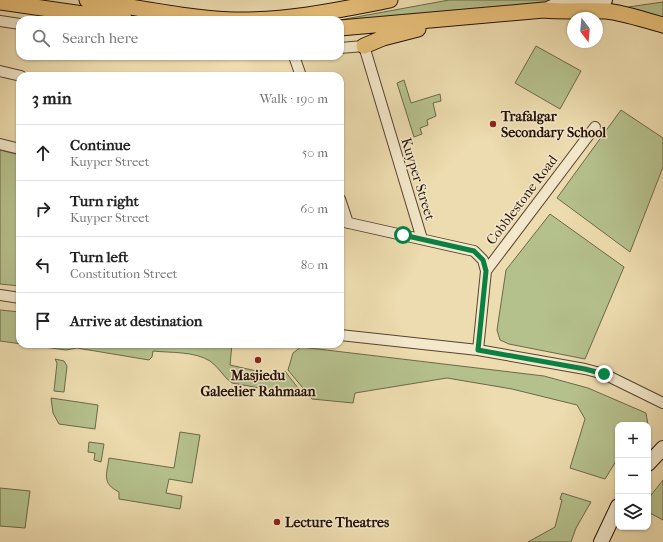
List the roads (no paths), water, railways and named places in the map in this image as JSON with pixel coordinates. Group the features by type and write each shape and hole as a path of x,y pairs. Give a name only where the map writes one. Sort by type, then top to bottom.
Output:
{"main road":[{"path":"87,0 191,16"},
{"path":"301,16 390,0"},
{"path":"544,10 559,4 605,0"},
{"path":"0,2 97,16"},
{"path":"344,28 544,10 606,11 663,25"},
{"path":"364,46 383,38 457,18"},
{"path":"651,461 663,448"},
{"path":"601,542 615,512"}],"street":[{"path":"0,20 16,23"},
{"path":"344,48 364,46"},
{"name":"Kuyper Street","path":"364,46 422,240 474,251 483,260 486,271"},
{"path":"295,60 299,72"},
{"path":"0,71 16,75"},
{"name":"Cobblestone Road","path":"486,271 595,127"},
{"path":"0,144 16,148"},
{"path":"344,222 422,240"},
{"path":"478,350 486,271"},
{"path":"0,295 16,297"},
{"path":"344,335 478,350 585,369 604,374 663,404"}],"place":[{"name":"Trafalgar Secondary School","path":"493,124"},
{"name":"Masjiedu Galeelier Rahmaan","path":"258,360"},
{"name":"Lecture Theatres","path":"277,522"}]}
